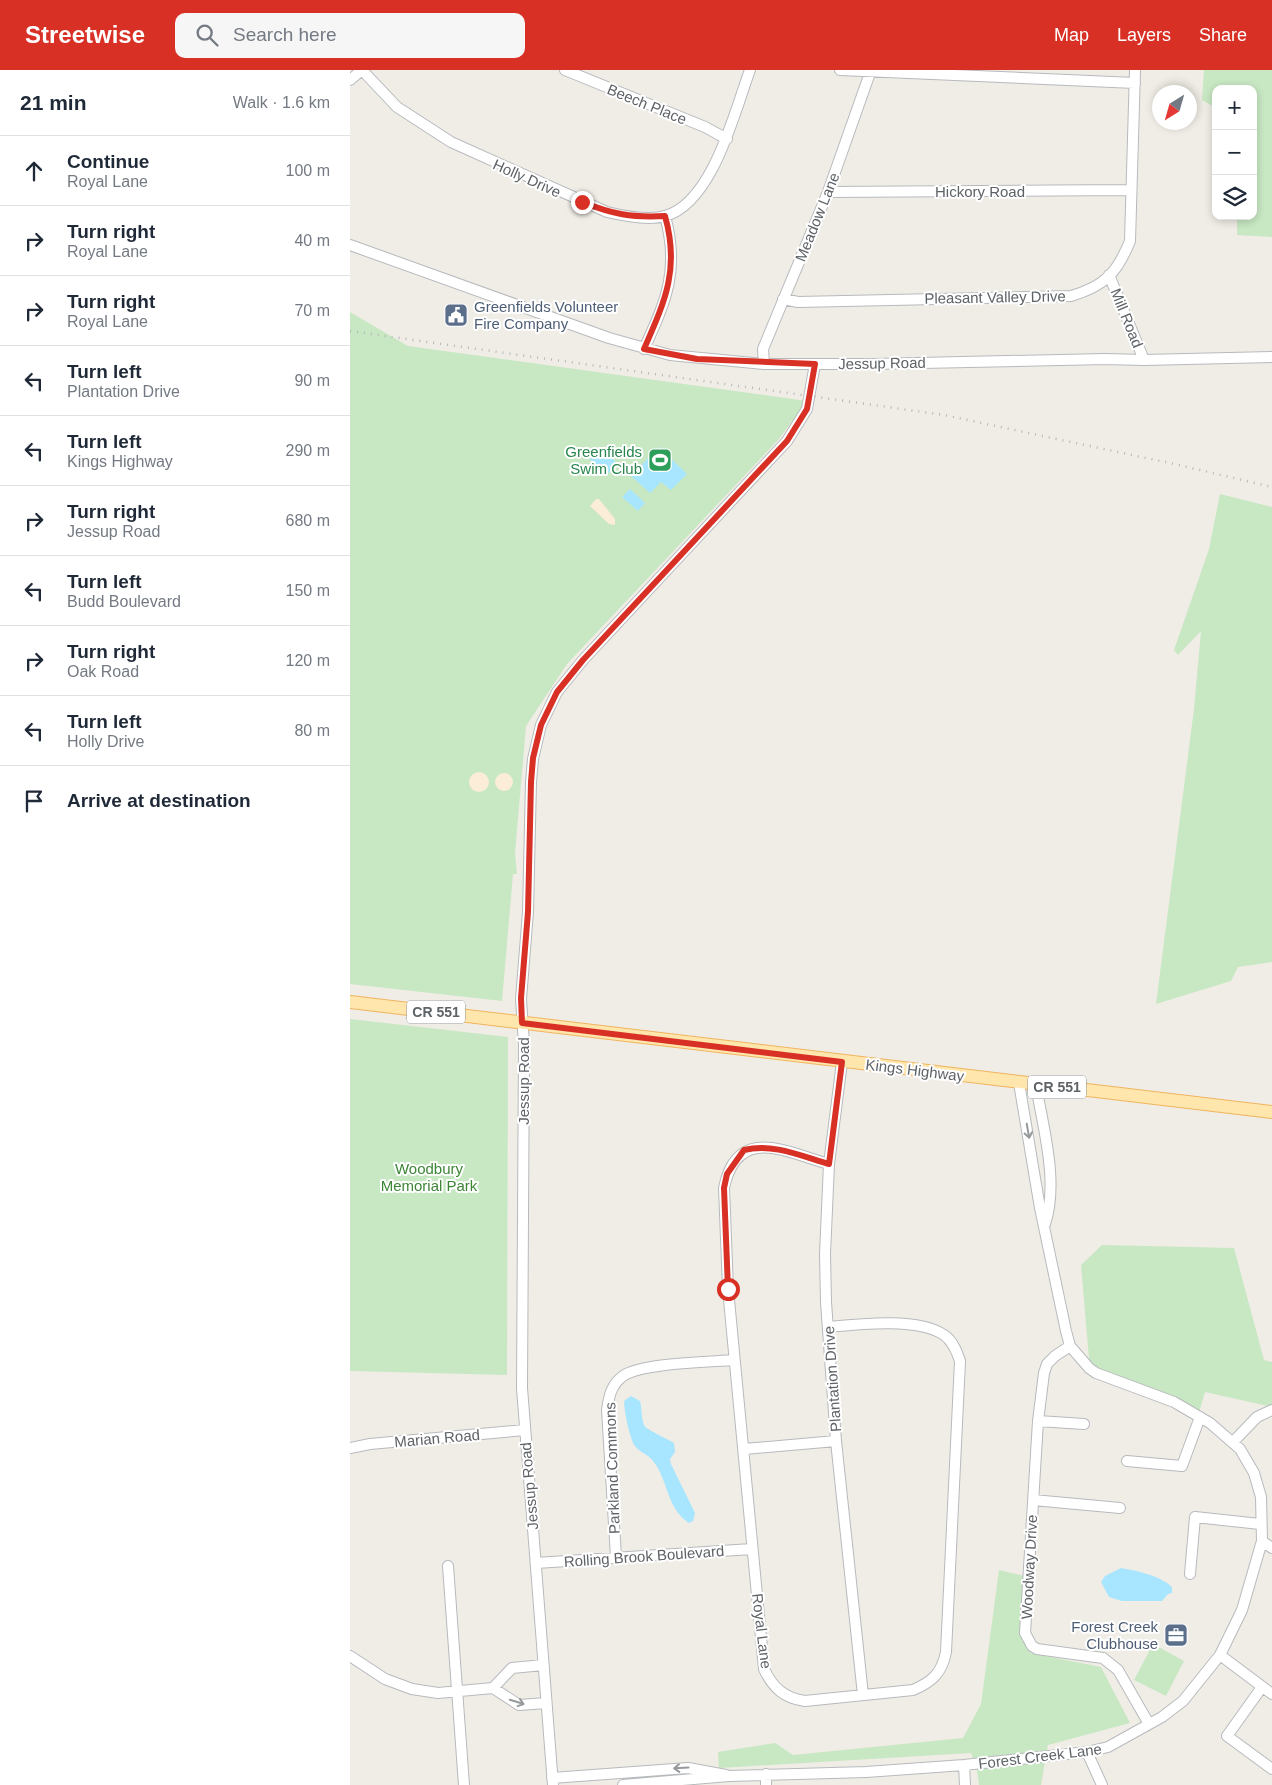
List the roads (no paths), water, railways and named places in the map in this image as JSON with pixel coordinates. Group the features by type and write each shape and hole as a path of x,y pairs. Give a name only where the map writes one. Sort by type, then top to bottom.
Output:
{"main road":[{"name":"Kings Highway","path":"350,1002 1272,1112"}],"street":[{"path":"350,80 362,70"},
{"name":"Holly Drive","path":"362,70 397,106 451,142 608,212 626,216 665,216"},
{"name":"Beech Place","path":"565,70 705,127 727,139"},
{"path":"644,349 660,313 671,278 672,241 665,216 682,207 697,192 727,139 750,70"},
{"path":"840,70 1135,83"},
{"name":"Pleasant Valley Drive","path":"783,299 798,302 1071,296 1095,287 1121,263 1130,241 1135,70"},
{"name":"Meadow Lane","path":"764,364 763,349 828,192 871,71"},
{"name":"Hickory Road","path":"828,192 1131,190"},
{"path":"350,245 644,349 697,359 764,364 815,364"},
{"name":"Mill Road","path":"1109,275 1144,360"},
{"name":"Jessup Road","path":"552,1782 525,1430 520,1329 524,1044 521,998 528,912 533,758 541,725 557,692 583,660 787,441 807,409 815,364 1272,357"},
{"name":"Plantation Drive","path":"842,1062 829,1164 826,1254 828,1327 836,1441 863,1695"},
{"name":"Forest Creek Lane","path":"624,1785 766,1774 866,1772 964,1765 1087,1752 1108,1747 1149,1724 1183,1701 1220,1655 1242,1610 1262,1541 1260,1524 1261,1497 1254,1472 1240,1449 1200,1417 1174,1402 1096,1373 1089,1368 1070,1346 1040,1208 1020,1083"},
{"name":"Forest Creek Lane","path":"1036,1085 1052,1189 1050,1209 1045,1224"},
{"name":"Royal Lane","path":"828,1327 864,1324 919,1326 945,1335 955,1346 960,1361 944,1664 938,1674 928,1684 913,1690 805,1701 793,1699 782,1693 770,1682 764,1669 728,1289 724,1188 727,1174 744,1150 771,1148 829,1164"},
{"name":"Woodway Drive","path":"1070,1346 1054,1356 1047,1364 1044,1373 1038,1421 1025,1634 1032,1646 1037,1650 1103,1658 1118,1670 1149,1724"},
{"name":"Parkland Commons","path":"616,1557 607,1410 609,1395 615,1383 625,1375 654,1367 734,1360"},
{"path":"1233,1442 1258,1417 1272,1410"},
{"path":"1126,1461 1182,1466 1200,1417"},
{"path":"1038,1421 1084,1424"},
{"name":"Marian Road","path":"350,1448 370,1444 525,1430"},
{"path":"744,1449 836,1441"},
{"path":"1033,1500 1120,1508"},
{"path":"1190,1574 1195,1517 1260,1524"},
{"path":"1262,1541 1272,1548"},
{"name":"Rolling Brook Boulevard","path":"536,1563 752,1549"},
{"path":"448,1566 464,1785"},
{"path":"1220,1655 1272,1694"},
{"path":"352,1660 385,1679 412,1689 438,1693 493,1688 519,1705 546,1703"},
{"path":"493,1688 512,1668 543,1665"},
{"path":"1262,1687 1227,1736 1272,1769"},
{"path":"1087,1752 1102,1785"},
{"path":"964,1765 966,1785"},
{"name":"Forest Creek Lane","path":"552,1782 688,1768 729,1776"},
{"path":"766,1774 766,1785"}],"water":[{"name":"Greenfields Swim Club","path":"659,447 687,474 671,490 661,482 650,493 631,476"},
{"path":"600,448 617,463 607,475 589,458"},
{"path":"630,489 645,503 638,511 622,497"},
{"path":"631,1396 640,1401 645,1427 674,1443 675,1452 670,1459 671,1464 695,1513 693,1521 689,1523 681,1517 671,1502 658,1468 633,1443 624,1401"},
{"path":"1121,1568 1161,1579 1172,1587 1172,1593 1168,1594 1162,1601 1122,1601 1109,1597 1101,1582 1105,1576"}],"railway":[{"path":"350,331 944,415 1179,465 1272,487"}],"place":[{"name":"Greenfields Volunteer Fire Company","path":"456,315"},
{"name":"Greenfields Swim Club","path":"660,460"},
{"name":"Forest Creek Clubhouse","path":"1176,1635"}],"park label":[{"name":"Woodbury Memorial Park","path":"429,1176"}]}
